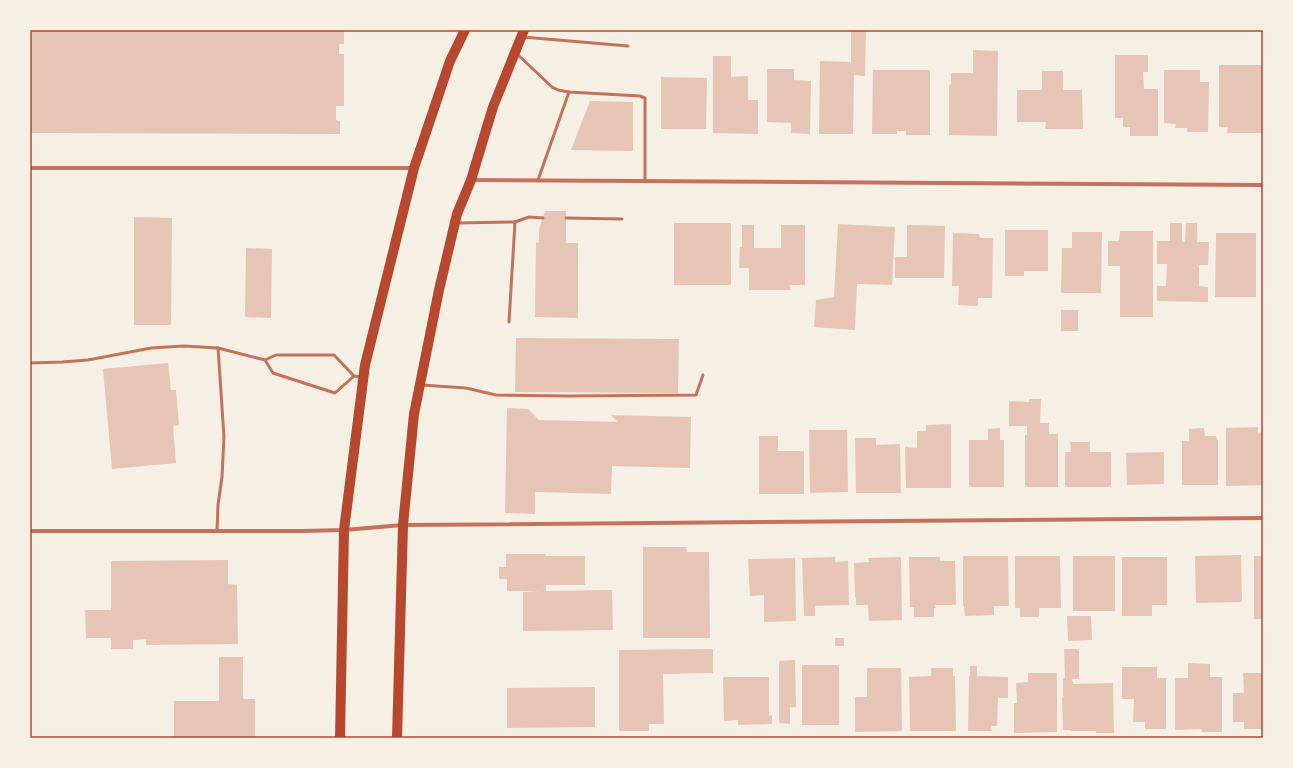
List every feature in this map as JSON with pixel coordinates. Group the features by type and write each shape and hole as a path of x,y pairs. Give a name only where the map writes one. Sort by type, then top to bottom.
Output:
{"main road":[{"path":"340,738 344,530 359,377 365,365 414,168 450,61 465,30"},
{"path":"397,738 403,525 414,414 439,290 457,214 471,180 493,107 522,33"}],"street":[{"path":"30,168 414,168"},
{"path":"471,180 1263,185"},
{"path":"30,531 344,530 403,525 1263,518"}],"lane":[{"path":"522,33 628,46"},
{"path":"515,52 552,87 568,92 640,96 645,98 645,181"},
{"path":"538,180 568,92"},
{"path":"455,223 515,222 529,217 543,218"},
{"path":"566,218 622,219"},
{"path":"509,322 515,222"},
{"path":"30,363 88,360 151,348 184,346 218,348 265,360 276,355 334,355 359,377 335,393 273,373 265,360"},
{"path":"218,348 224,437 222,477 218,505 218,531"},
{"path":"420,385 466,388 496,395 696,395 703,375"}],"building":[{"path":"31,30 344,30 344,44 339,44 339,54 344,54 344,106 336,106 336,120 340,121 340,134 31,133"},
{"path":"851,30 866,30 865,76 854,75 853,134 819,134 820,61 851,62"},
{"path":"973,50 998,51 997,136 949,135 949,85 951,84 951,73 973,73"},
{"path":"1115,55 1148,55 1148,72 1143,72 1144,89 1158,89 1158,136 1130,136 1130,127 1123,127 1123,118 1115,118"},
{"path":"713,56 731,56 731,77 748,76 748,100 758,100 758,134 713,133"},
{"path":"1219,65 1262,65 1262,133 1227,133 1228,127 1219,127"},
{"path":"767,69 794,69 794,80 811,81 810,134 791,133 791,123 767,122"},
{"path":"873,70 930,70 930,135 906,135 906,131 897,131 897,134 872,134"},
{"path":"1164,70 1200,70 1200,82 1209,82 1208,132 1187,132 1187,128 1175,128 1176,124 1164,123"},
{"path":"1042,71 1063,71 1063,90 1082,90 1083,129 1045,129 1046,122 1017,122 1017,90 1042,90"},
{"path":"661,77 707,78 706,129 661,129"},
{"path":"590,101 633,102 633,151 571,150"},
{"path":"545,211 566,211 566,243 578,243 578,318 535,317 536,243 539,242 539,230"},
{"path":"134,217 172,218 171,325 134,325"},
{"path":"674,223 731,223 731,285 674,285"},
{"path":"1170,223 1182,223 1182,242 1185,242 1186,223 1197,223 1197,242 1209,242 1208,265 1199,265 1199,286 1208,287 1208,302 1157,301 1157,286 1166,286 1167,264 1157,264 1157,241 1170,241"},
{"path":"838,224 895,227 892,285 857,284 855,330 814,327 816,300 834,297"},
{"path":"742,225 754,225 754,248 781,248 781,225 805,225 805,285 790,285 790,290 749,290 749,268 739,268 740,247 742,247"},
{"path":"907,225 945,226 944,278 895,278 895,257 907,257"},
{"path":"1005,230 1048,230 1048,271 1024,271 1024,276 1005,276"},
{"path":"1120,231 1153,231 1153,317 1120,317 1120,266 1108,266 1108,241 1119,241"},
{"path":"1072,232 1102,232 1101,293 1061,293 1062,248 1072,248"},
{"path":"953,233 979,234 980,238 993,238 992,298 978,298 978,306 958,305 959,286 952,286"},
{"path":"1216,233 1256,233 1256,297 1215,297"},
{"path":"246,248 272,249 271,318 245,317"},
{"path":"1061,310 1078,310 1078,331 1061,331"},
{"path":"516,338 679,339 678,393 515,392"},
{"path":"168,363 171,390 176,390 179,425 173,426 176,463 112,469 103,369"},
{"path":"1029,399 1041,399 1040,423 1049,423 1049,434 1058,434 1058,487 1025,487 1025,435 1027,435 1027,426 1009,426 1009,401 1029,402"},
{"path":"507,408 528,409 539,420 618,422 611,415 691,417 690,468 612,466 611,494 535,492 535,514 505,513"},
{"path":"951,424 951,488 906,488 905,447 917,448 917,431 926,431 926,425"},
{"path":"1258,427 1258,433 1263,433 1263,485 1226,486 1226,428"},
{"path":"1000,428 1000,440 1004,440 1004,487 969,487 969,440 988,440 988,429"},
{"path":"1204,428 1205,436 1216,436 1218,440 1218,485 1182,485 1182,441 1189,441 1189,429"},
{"path":"809,430 847,430 848,492 810,493"},
{"path":"759,436 778,436 778,451 804,451 804,494 759,494"},
{"path":"855,438 876,438 876,445 900,444 901,493 856,493"},
{"path":"1070,442 1090,442 1090,452 1111,452 1111,487 1065,487 1065,452 1071,452"},
{"path":"1164,452 1164,484 1127,485 1126,453"},
{"path":"643,547 686,547 687,552 709,552 710,638 643,638"},
{"path":"506,554 585,556 585,585 546,585 546,591 612,590 613,630 523,631 523,592 540,591 507,591 507,579 499,579 499,567 506,567"},
{"path":"1241,555 1242,602 1196,603 1195,556"},
{"path":"963,556 1008,556 1009,606 994,606 994,615 965,616 963,606"},
{"path":"1015,556 1060,556 1061,608 1039,608 1039,617 1020,617 1020,608 1015,608"},
{"path":"1073,556 1115,556 1115,611 1073,611"},
{"path":"1254,556 1263,556 1263,619 1254,619"},
{"path":"835,557 835,562 848,561 849,605 815,606 815,616 804,616 802,558"},
{"path":"901,557 902,620 869,621 868,605 856,605 854,563 869,562 868,558"},
{"path":"909,557 940,557 940,561 955,561 956,605 935,605 936,608 934,608 934,617 914,617 914,607 910,607"},
{"path":"1122,557 1167,557 1167,605 1152,605 1152,616 1122,616"},
{"path":"795,558 796,621 764,622 764,595 750,596 748,559"},
{"path":"228,560 228,584 237,585 238,644 146,645 146,639 133,640 133,649 111,649 111,638 86,638 85,610 111,610 111,561"},
{"path":"1067,616 1091,616 1092,640 1068,641"},
{"path":"835,638 844,638 844,646 835,646"},
{"path":"713,649 713,673 663,674 664,724 649,724 649,731 619,731 619,650"},
{"path":"1064,649 1079,649 1079,679 1072,679 1073,684 1113,683 1114,733 1063,730 1062,698 1063,678 1065,678"},
{"path":"219,657 243,657 243,699 255,699 255,738 174,738 174,701 219,701"},
{"path":"795,660 796,707 790,707 790,724 779,723 779,661"},
{"path":"1188,663 1210,664 1210,677 1222,677 1222,732 1202,732 1202,729 1175,730 1175,678 1188,678"},
{"path":"802,665 839,665 839,725 802,725"},
{"path":"970,666 977,666 977,676 1008,677 1008,698 998,698 997,726 991,726 992,731 968,731"},
{"path":"1122,667 1157,667 1157,678 1166,678 1166,729 1145,729 1145,722 1133,722 1134,699 1122,699"},
{"path":"867,668 901,668 902,731 855,732 855,697 867,697"},
{"path":"931,668 953,668 953,676 955,676 956,731 910,731 909,677 931,676"},
{"path":"1028,673 1057,673 1057,732 1014,733 1014,703 1017,703 1016,683 1028,682"},
{"path":"1243,673 1263,673 1263,729 1244,729 1244,722 1233,722 1233,693 1244,693"},
{"path":"723,677 769,677 769,716 772,715 772,724 738,725 738,720 724,721"},
{"path":"595,687 595,727 507,728 507,688"}]}
